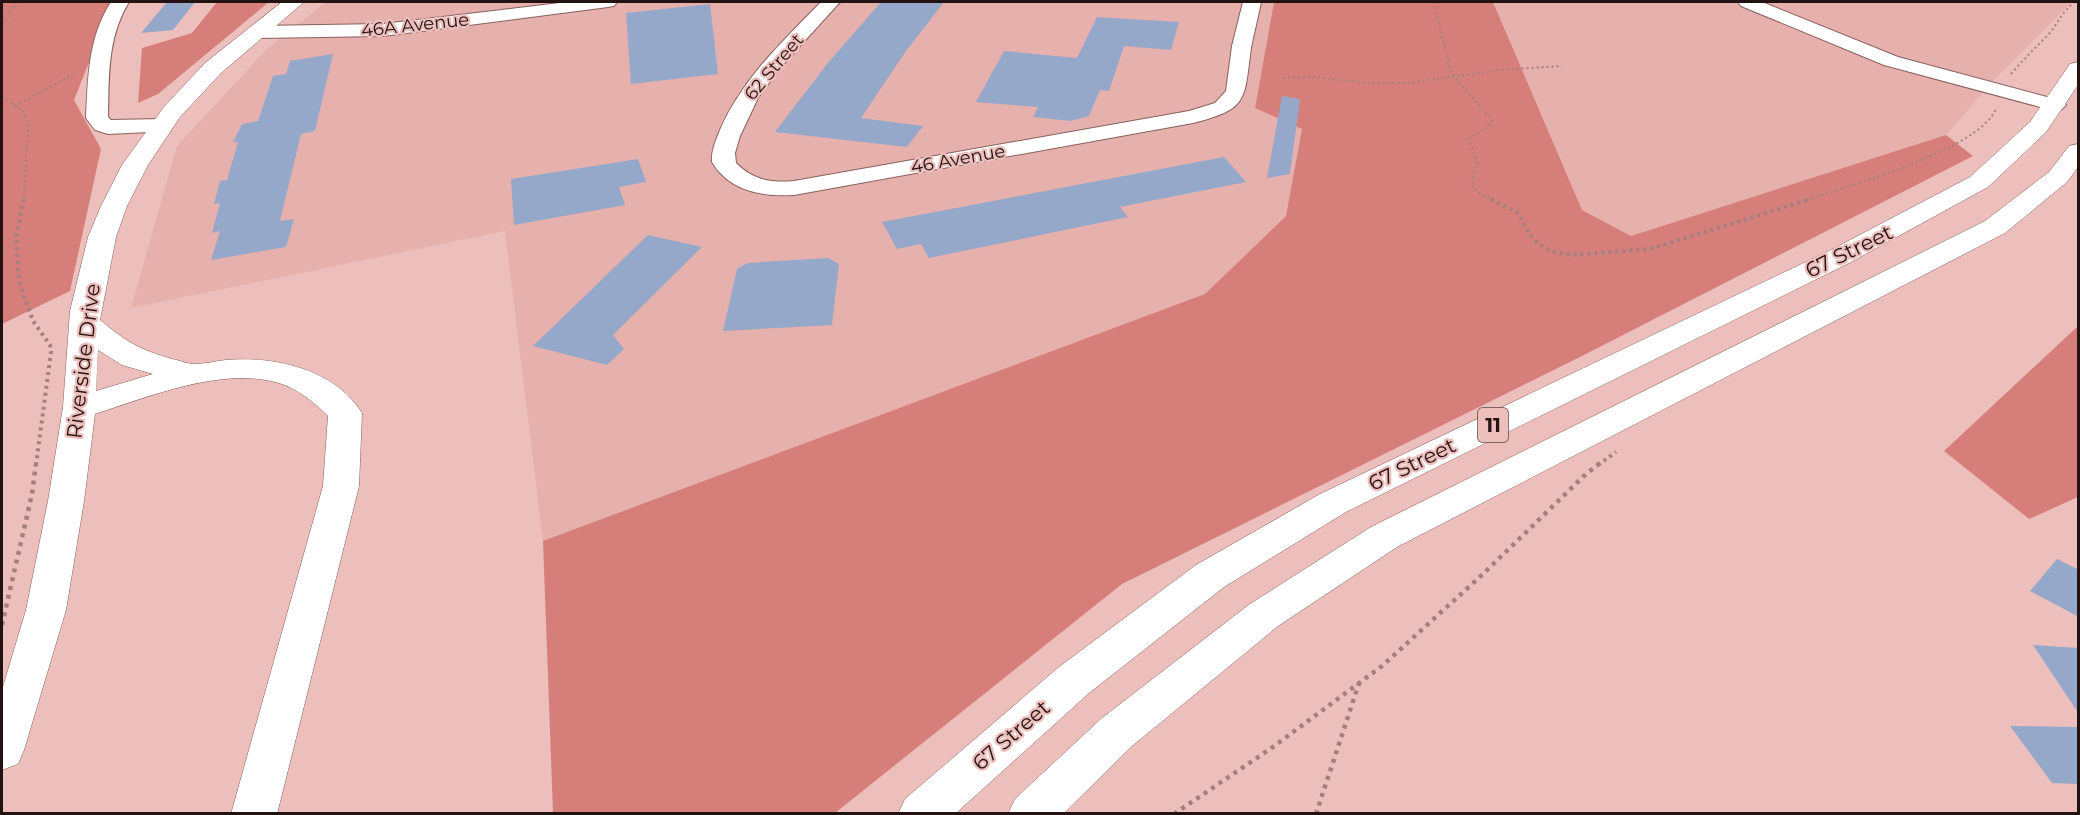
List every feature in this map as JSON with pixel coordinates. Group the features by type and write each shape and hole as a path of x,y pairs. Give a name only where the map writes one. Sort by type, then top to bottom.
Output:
{"main road":[{"name":"Riverside Drive","path":"2,750 46,610 66,501 79,407 85,311 102,237 114,206 135,165 162,126 213,68 294,2"},
{"name":"67 Street","path":"921,813 1074,680 1210,576 1333,503 1910,221 1978,182 2038,127 2079,69"},
{"name":"67 Street","path":"1031,813 1117,732 1263,615 1384,537 1995,227 2058,177 2079,151"},
{"path":"85,324 110,344 133,358 194,375"},
{"path":"79,407 194,375 244,370 276,372 309,384 345,413 341,486 254,813"}],"street":[{"path":"120,2 104,30 97,118 99,122 108,127 162,126"},
{"name":"46A Avenue","path":"258,32 383,30 606,2"},
{"name":"62 Street","path":"728,139 741,107 758,80 831,2"},
{"name":"46 Avenue","path":"728,139 723,158 732,173 762,188 794,189 1193,117 1222,107 1236,93 1242,46 1252,2"},
{"path":"1764,4 1892,60 2055,105"}],"path":[{"path":"2,25 17,2"},
{"path":"1434,2 1450,68 1455,78 1490,115 1492,120 1492,123 1476,132 1470,139 1477,157 1471,182 1473,189 1520,213 1530,234 1544,248 1559,254 1650,249 1794,205 1922,160 1971,135 1991,120 1996,112 1995,102"},
{"path":"2008,76 2049,34 2066,8 2076,2"},
{"path":"15,106 100,59"},
{"path":"1283,78 1313,77 1378,83 1409,83 1499,70 1562,66"},
{"path":"2,97 23,111 28,124 23,210 16,236 19,282 33,321 50,345 51,352 32,494 14,583 2,625"},
{"path":"1174,813 1273,747 1405,646 1586,474 1625,447"},
{"path":"1316,813 1359,683"}],"shaded area":[{"path":"2,2 113,2 74,100 101,149 70,291 2,324"},
{"path":"217,2 269,2 158,94 138,103 142,48 192,33"},
{"path":"326,2 1274,2 1255,107 1303,129 1286,216 1205,294 897,416 543,541 505,231 131,308 177,146 267,49"},
{"path":"1274,2 1493,2 1582,210 1631,236 1946,135 1973,156 1580,357 1122,584 835,813 553,813 543,541 1205,294 1286,216 1302,129 1255,108"},
{"path":"1493,2 2072,2 1994,80 1946,135 1631,236 1582,210"},
{"path":"2078,326 2078,497 2029,519 1944,451"}],"building":[{"path":"167,2 195,2 173,30 141,33"},
{"path":"881,2 944,2 906,51 861,118 923,126 907,147 775,132 827,64"},
{"path":"710,4 718,74 631,84 626,13"},
{"path":"1097,17 1179,22 1171,50 1124,46 1109,91 1100,90 1089,116 1071,121 1033,117 1038,107 976,102 1004,51 1077,58"},
{"path":"333,54 315,131 301,134 280,221 294,219 286,247 211,260 220,231 212,233 220,203 214,204 220,181 227,180 238,142 233,142 242,124 258,121 273,76 286,74 290,61"},
{"path":"1282,96 1300,99 1290,174 1267,178"},
{"path":"1224,157 1246,182 1120,207 1128,217 929,258 921,244 897,249 882,222"},
{"path":"638,159 646,182 619,187 625,205 514,225 511,179"},
{"path":"648,235 702,247 613,335 624,349 607,365 533,346"},
{"path":"828,258 839,264 832,325 723,331 737,269 747,263"},
{"path":"2057,559 2079,570 2079,617 2030,591"},
{"path":"2033,645 2079,648 2079,714"},
{"path":"2010,726 2079,727 2079,784 2052,783"}]}
